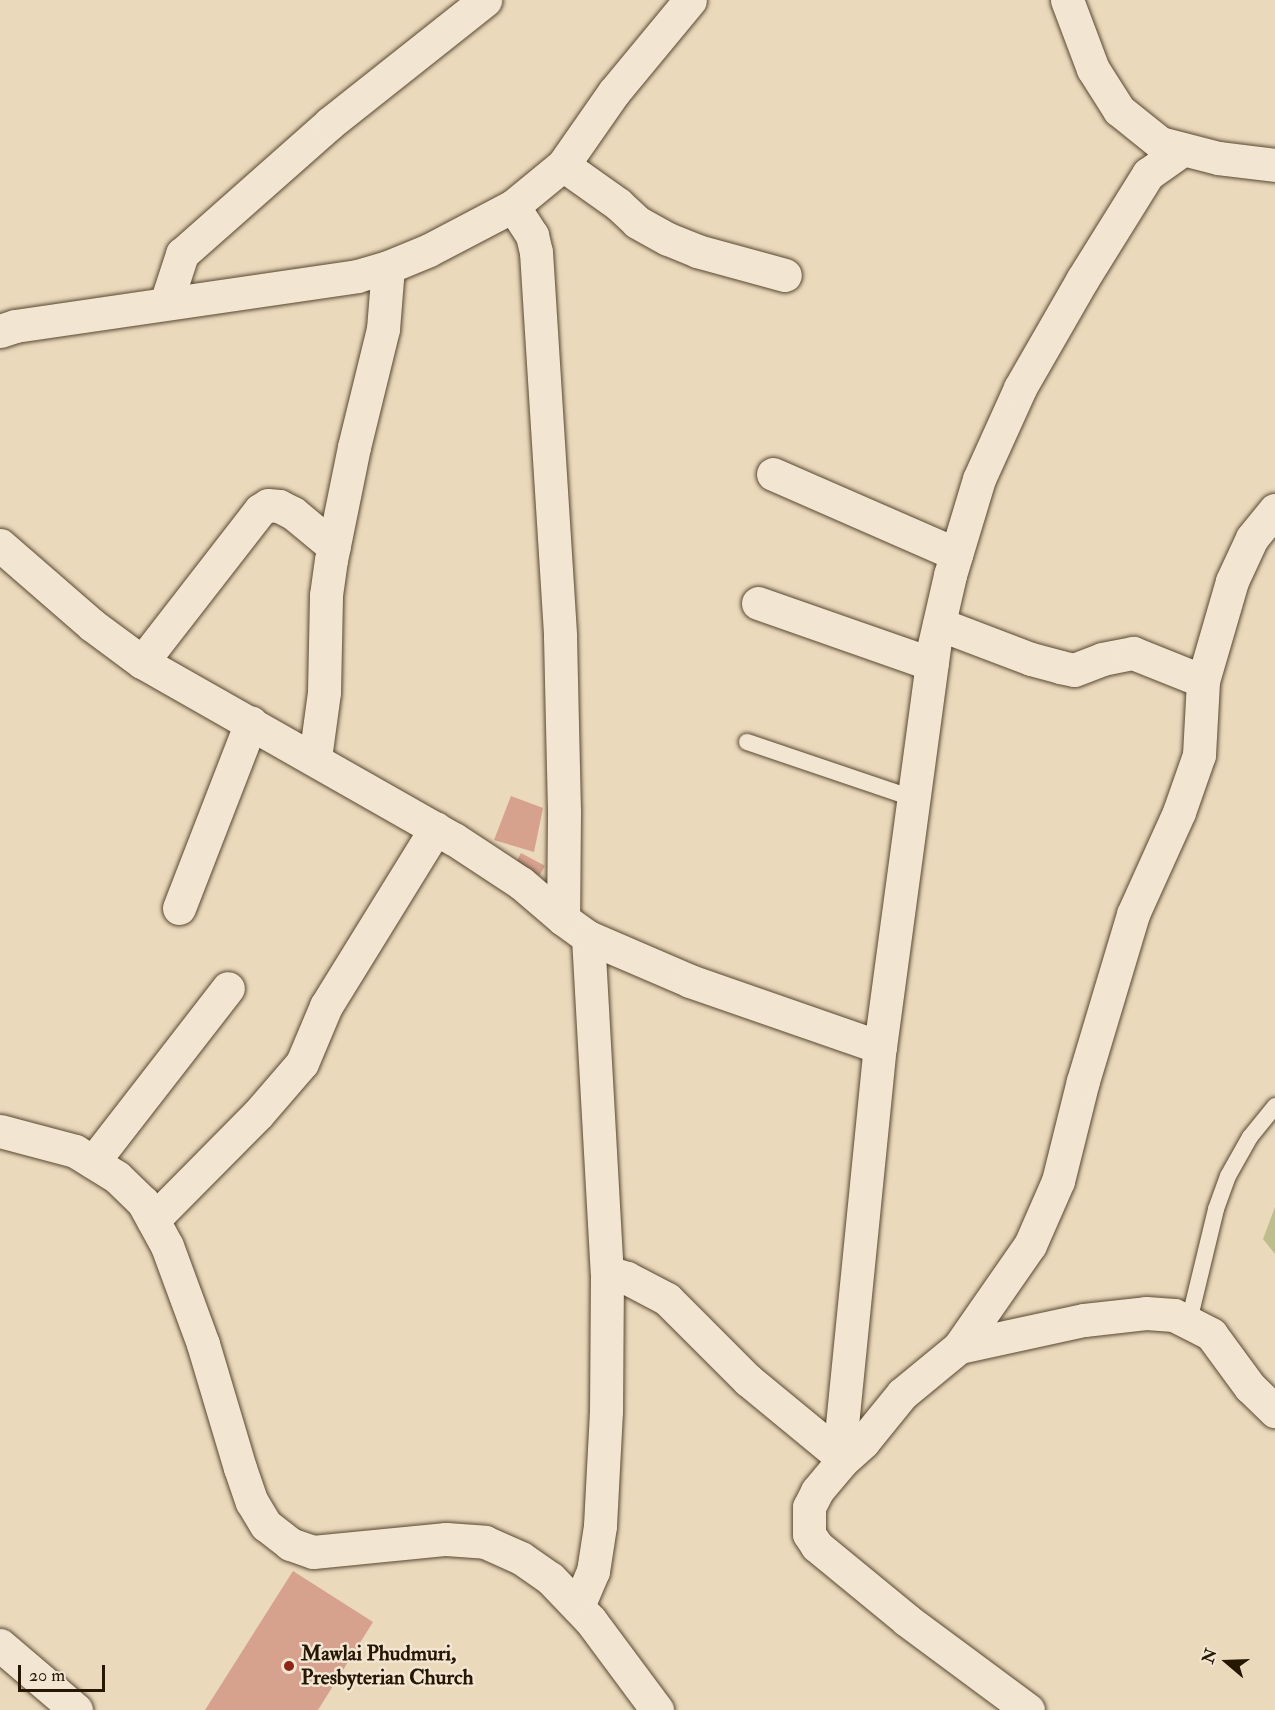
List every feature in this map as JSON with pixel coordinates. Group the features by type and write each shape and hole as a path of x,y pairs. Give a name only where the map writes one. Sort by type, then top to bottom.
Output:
{"street":[{"path":"166,303 182,254 330,123 485,0"},
{"path":"0,331 15,326 357,276 388,267 429,250 513,206 563,165 614,92 690,0"},
{"path":"1067,0 1093,69 1119,110 1160,143 1218,158 1275,165"},
{"path":"840,1459 880,1047 932,664 939,624 957,554 979,479 1020,388 1082,280 1148,174 1182,150"},
{"path":"563,165 618,204 637,222 668,239 697,251 785,275"},
{"path":"513,206 532,235 534,243 543,347 560,636 564,812 607,1272 606,1411 600,1526 593,1570 578,1607"},
{"path":"315,758 324,692 326,594 354,447 383,329 388,267"},
{"path":"773,474 957,554"},
{"path":"142,662 260,510 268,505 279,506 293,513 334,547"},
{"path":"1028,1710 907,1620 817,1546 809,1534 809,1507 817,1491 840,1459 863,1442 902,1394 959,1347 1030,1245 1058,1181 1083,1081 1133,914 1179,812 1199,755 1203,681 1232,581 1252,538 1275,510"},
{"path":"0,545 92,625 142,662 436,828 521,883 576,928 690,981 880,1047"},
{"path":"758,603 932,664"},
{"path":"939,624 1031,659 1060,667 1074,670 1102,659 1133,653 1203,681"},
{"path":"179,908 251,722"},
{"path":"153,1220 258,1114 302,1063 326,1006 436,828"},
{"path":"93,1162 228,988"},
{"path":"0,1131 75,1151 123,1183 143,1202 167,1246 203,1344 243,1477 252,1502 266,1525 290,1544 313,1552 446,1539 485,1542 521,1558 550,1578 578,1607 657,1710"},
{"path":"607,1272 627,1278 667,1299 748,1380 840,1459"},
{"path":"959,1347 1094,1318 1146,1313 1174,1315 1211,1334 1250,1387 1275,1411"},
{"path":"0,1645 76,1710"}],"lane":[{"path":"747,742 915,800"},
{"path":"1189,1321 1216,1209 1228,1176 1250,1137 1275,1106"}],"shaded area":[{"path":"1275,1207 1275,1254 1263,1239"}],"building":[{"path":"511,796 543,808 534,852 494,840"},
{"path":"521,853 545,866 540,875 516,863"},
{"name":"Mawlai Phudmuri, Presbyterian Church","path":"293,1571 373,1622 318,1710 205,1710"}],"place":[{"name":"Mawlai Phudmuri, Presbyterian Church","path":"289,1666"}]}
